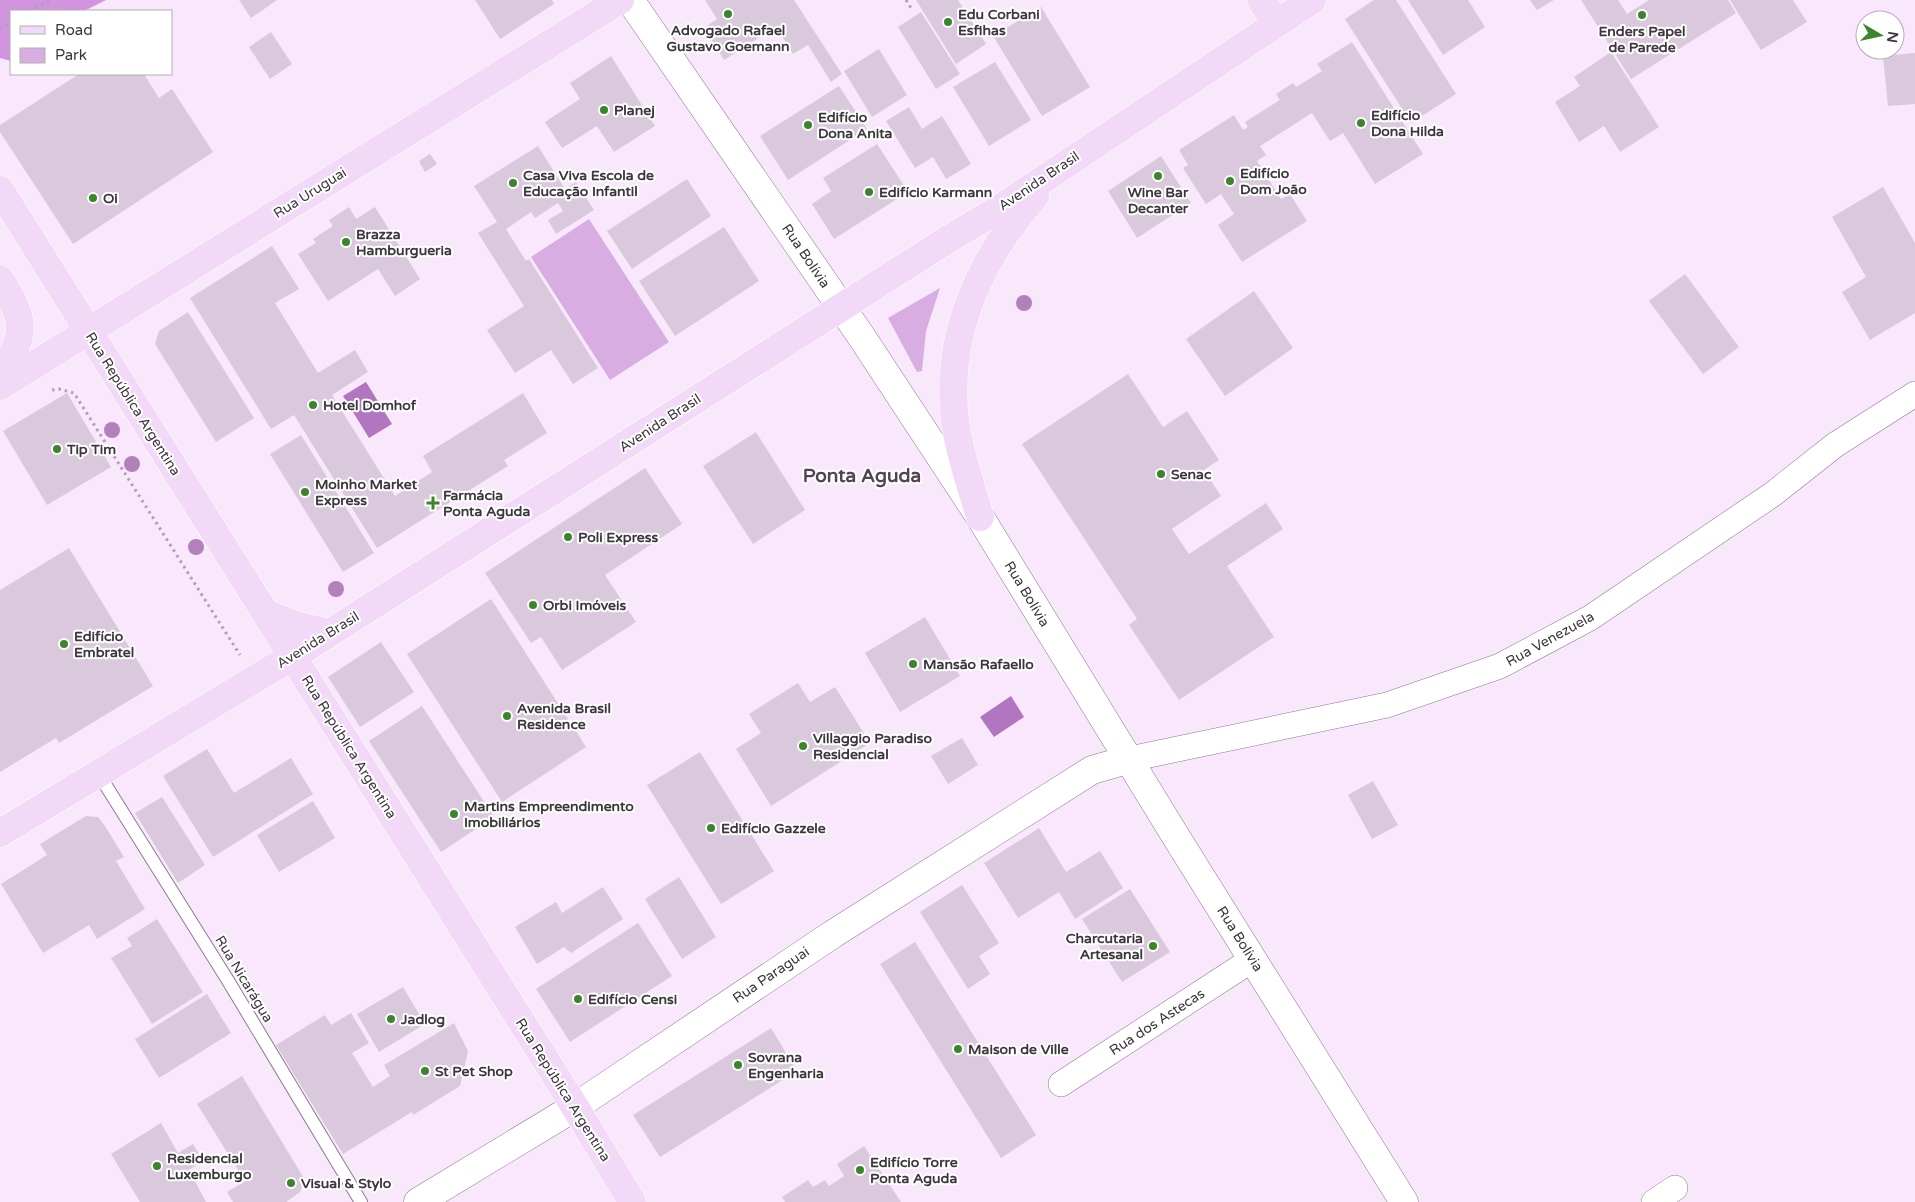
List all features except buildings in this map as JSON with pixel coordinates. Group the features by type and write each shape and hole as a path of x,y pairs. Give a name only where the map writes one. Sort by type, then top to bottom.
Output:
{"main road":[{"name":"Rua Uruguai","path":"0,386 12,375 88,331 620,0"},
{"path":"1261,0 1276,24"},
{"name":"Avenida Brasil","path":"0,832 328,634 947,240 999,209 1063,164 1312,0"},
{"path":"980,517 957,432 954,398 955,351 969,297 993,252 1014,220 1063,164"},
{"name":"Rua República Argentina","path":"0,190 575,1107 632,1202"},
{"path":"0,279 11,297 21,323 12,375"},
{"path":"265,613 296,625 328,634"}],"street":[{"name":"Rua Bolívia","path":"630,0 841,308 980,517 1130,758 1178,840 1404,1202"},
{"name":"Rua Venezuela","path":"1130,758 1387,705 1500,666 1590,618 1773,494 1834,445 1915,394"},
{"name":"Rua Paraguai","path":"418,1202 575,1107 833,934 969,846 1092,770 1130,758"},
{"name":"Rua dos Astecas","path":"1062,1084 1253,959"},
{"path":"1654,1202 1675,1188"}],"lane":[{"name":"Rua Nicarágua","path":"98,773 227,979 361,1202"}],"path":[{"path":"32,10 50,0"},
{"path":"906,0 911,8"},
{"path":"12,375 39,393 59,389 74,393 255,679"}],"green space":[{"path":"589,219 669,342 610,380 531,257"},
{"path":"940,288 926,331 922,371 917,372 888,318"}],"shaded area":[{"path":"0,0 106,0 86,10 10,10 10,61 0,58"},
{"path":"366,382 392,424 369,438 343,396"},
{"path":"1011,696 1024,717 994,737 980,717"}],"place":[{"name":"Advogado Rafael Gustavo Goemann","path":"728,14"},
{"name":"Enders Papel de Parede","path":"1642,15"},
{"name":"Edu Corbani Esfihas","path":"948,22"},
{"name":"Planej","path":"604,110"},
{"name":"Edifício Dona Hilda","path":"1361,123"},
{"name":"Edifício Dona Anita","path":"808,125"},
{"name":"Wine Bar Decanter","path":"1158,176"},
{"name":"Edifício Dom João","path":"1230,181"},
{"name":"Casa Viva Escola de Educação Infantil","path":"513,183"},
{"name":"Edifício Karmann","path":"869,192"},
{"name":"Oi","path":"93,198"},
{"name":"Brazza Hamburgueria","path":"346,242"},
{"name":"Hotel Domhof","path":"313,405"},
{"name":"Tip Tim","path":"57,449"},
{"name":"Senac","path":"1161,474"},
{"name":"Moinho Market Express","path":"305,492"},
{"name":"Farmácia Ponta Aguda","path":"433,503"},
{"name":"Poli Express","path":"568,537"},
{"name":"Orbi Imóveis","path":"533,605"},
{"name":"Edifício Embratel","path":"64,644"},
{"name":"Mansão Rafaello","path":"913,664"},
{"name":"Avenida Brasil Residence","path":"507,716"},
{"name":"Villaggio Paradiso Residencial","path":"803,746"},
{"name":"Martins Empreendimento Imobiliários","path":"454,814"},
{"name":"Edifício Gazzele","path":"711,828"},
{"name":"Charcutaria Artesanal","path":"1153,946"},
{"name":"Edifício Censi","path":"578,999"},
{"name":"Jadlog","path":"391,1019"},
{"name":"Maison de Ville","path":"958,1049"},
{"name":"Sovrana Engenharia","path":"738,1065"},
{"name":"St Pet Shop","path":"425,1071"},
{"name":"Residencial Luxemburgo","path":"157,1166"},
{"name":"Edifício Torre Ponta Aguda","path":"860,1170"},
{"name":"Visual & Stylo","path":"291,1183"}],"district":[{"name":"Ponta Aguda","path":"862,476"}]}
